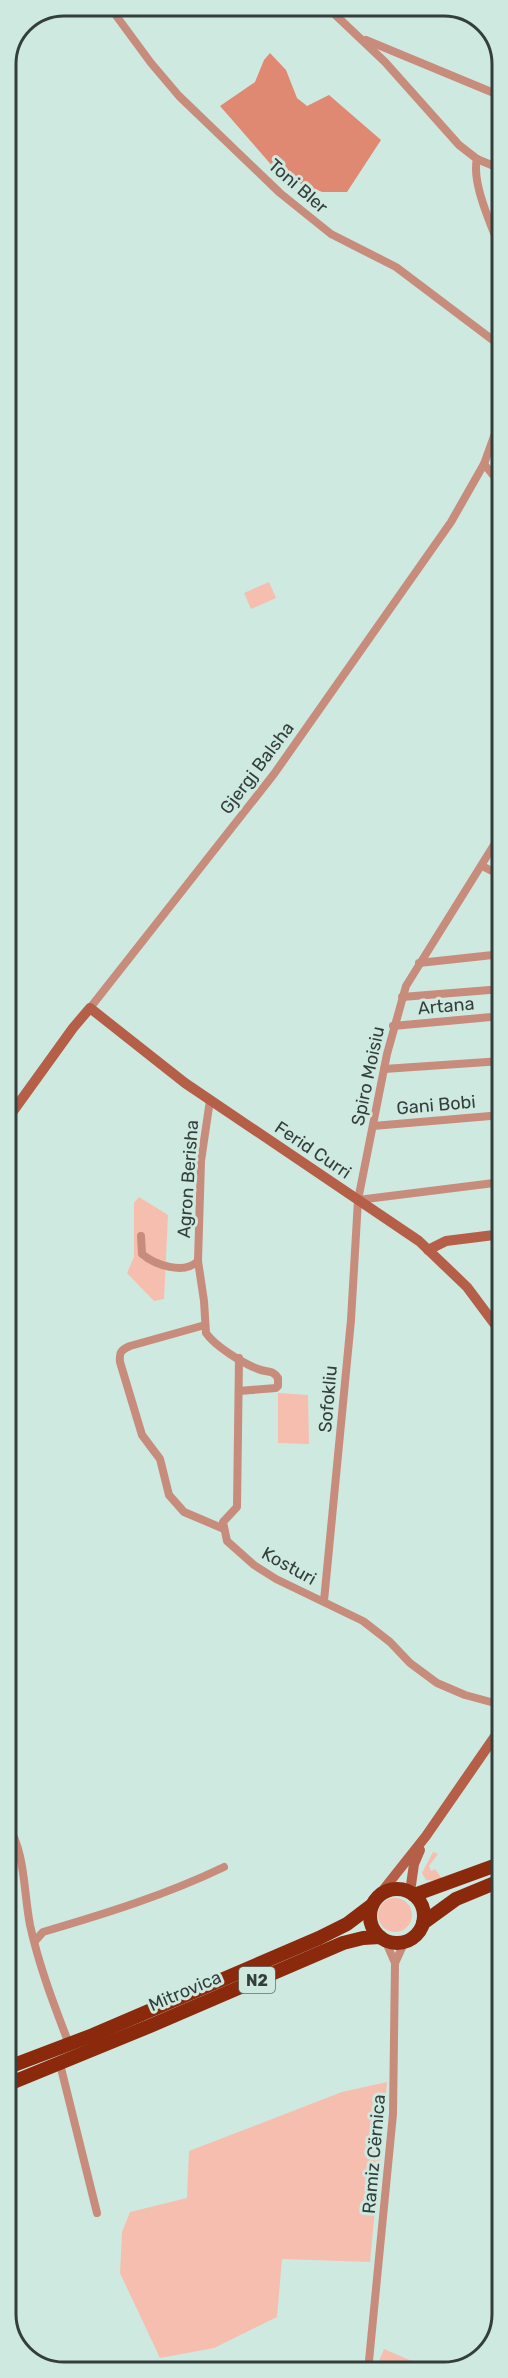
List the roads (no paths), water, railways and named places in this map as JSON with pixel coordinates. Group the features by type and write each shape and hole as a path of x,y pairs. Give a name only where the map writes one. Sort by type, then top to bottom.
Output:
{"highway":[{"path":"382,1939 370,1922 376,1900 394,1888 412,1893 492,1866"},
{"path":"405,1941 419,1931 423,1923 456,1899 492,1884"},
{"path":"412,1893 422,1907 423,1923"},
{"name":"Mitrovica","path":"16,2064 69,2044 329,1933 357,1918 376,1900"},
{"name":"Mitrovica","path":"16,2081 354,1939 382,1939"},
{"name":"N2","path":"382,1939 391,1942 405,1941"}],"street":[{"name":"Toni Bler","path":"117,16 178,95 292,203 331,234 396,267 492,340"},
{"path":"338,17 362,39 459,145 477,159 492,165"},
{"path":"362,39 492,92"},
{"path":"477,159 474,170 479,195 492,230"},
{"name":"Gjergj Balsha","path":"16,1107 72,1028 274,774 451,522 484,464 492,442"},
{"path":"484,464 492,474"},
{"name":"Spiro Moisiu","path":"358,1200 393,1026 402,997 419,963 492,849"},
{"path":"482,866 492,871"},
{"path":"419,963 492,955"},
{"path":"402,997 492,990"},
{"name":"Ferid Curri","path":"90,1008 153,1059 210,1100 405,1230 467,1287 492,1321"},
{"name":"Artana","path":"393,1026 492,1017"},
{"path":"384,1069 492,1062"},
{"name":"Agron Berisha","path":"205,1325 198,1260 201,1161 210,1100"},
{"name":"Gani Bobi","path":"373,1126 492,1116"},
{"path":"358,1200 492,1183"},
{"name":"Sofokliu","path":"324,1601 351,1320 358,1200"},
{"path":"428,1250 446,1241 492,1235"},
{"name":"Agron Berisha","path":"141,1236 142,1254 165,1266 185,1267 198,1260"},
{"path":"224,1529 184,1512 170,1495 160,1459 142,1435 120,1362 120,1354 122,1350 130,1346 205,1325 210,1339 261,1371 272,1371 278,1378 279,1386 276,1388 239,1391"},
{"path":"224,1529 223,1522 237,1508 239,1358"},
{"name":"Kosturi","path":"224,1529 227,1541 254,1565 276,1579 363,1621 384,1637 410,1663 437,1683 465,1695 492,1702"},
{"path":"376,1900 426,1836 492,1740"},
{"path":"412,1893 414,1864 426,1836"},
{"path":"16,1842 24,1866 28,1912 34,1941 69,2044"},
{"path":"34,1941 43,1932 191,1883 224,1867"},
{"path":"382,1939 395,1963"},
{"name":"Ramiz Cërnica","path":"369,2362 393,2114 395,1963 405,1941"},
{"path":"60,2064 97,2213"}]}
